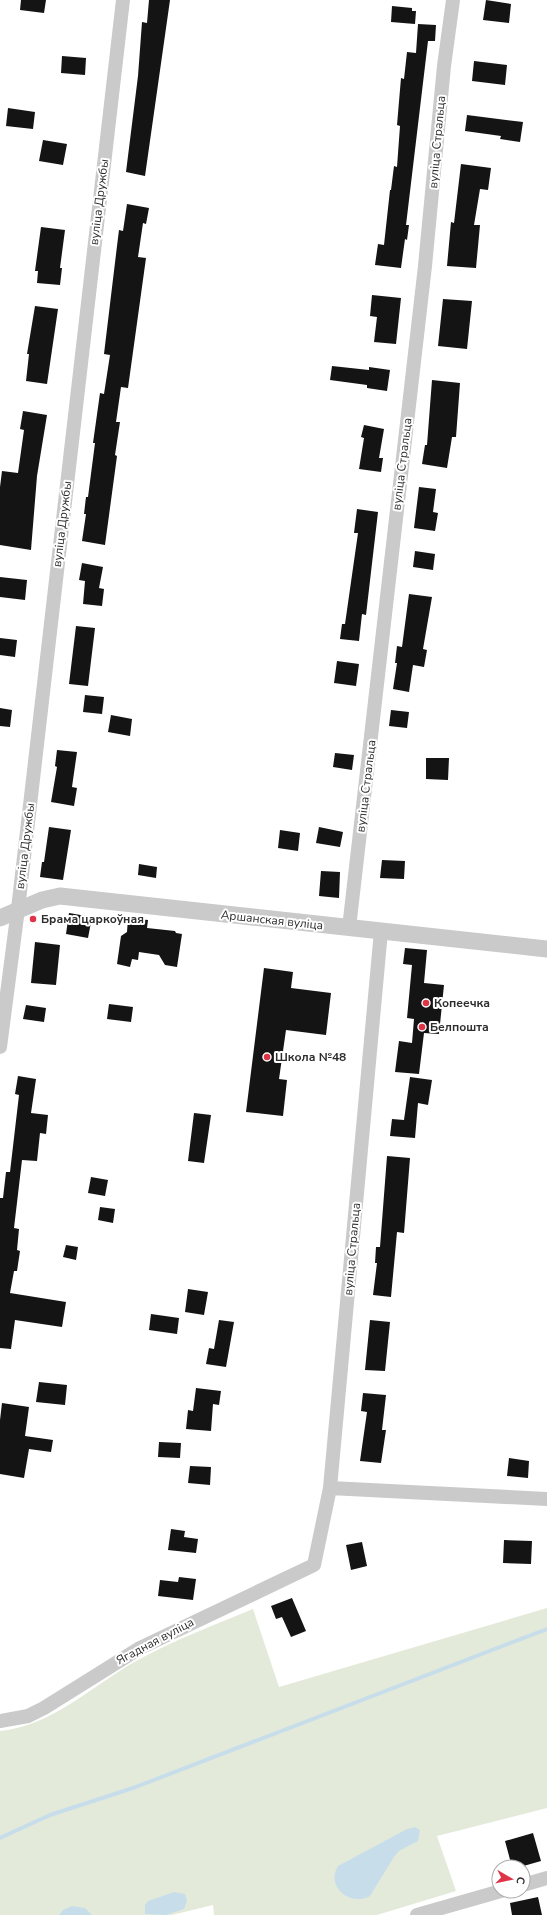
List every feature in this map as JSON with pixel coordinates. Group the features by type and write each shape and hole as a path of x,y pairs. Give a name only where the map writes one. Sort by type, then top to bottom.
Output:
{"street":[{"name":"вуліца Дружбы","path":"0,1047 18,909 123,0"},
{"name":"вуліца Стральца","path":"349,928 425,266 444,66 453,0"},
{"name":"Аршанская вуліца","path":"0,918 42,900 60,896 547,949"},
{"name":"вуліца Стральца","path":"314,1565 330,1488 381,931"},
{"path":"330,1488 547,1499"},
{"name":"Ягадная вуліца","path":"0,1722 18,1719 39,1711 140,1648 314,1565"},
{"path":"531,1883 547,1878"},
{"path":"417,1915 491,1894"}],"green space":[{"path":"547,1608 547,1808 437,1836 456,1891 377,1915 214,1915 213,1905 172,1915 0,1915 0,1731 19,1728 54,1713 71,1704 150,1653 253,1609 279,1687"}],"water":[{"path":"415,1827 420,1830 418,1841 399,1851 370,1896 363,1899 355,1899 348,1897 337,1888 335,1874 338,1866 407,1829"},
{"path":"174,1892 185,1894 187,1901 184,1909 166,1915 145,1914 145,1905 148,1901"},
{"path":"72,1906 85,1908 92,1915 59,1915 63,1910"}],"building":[{"path":"21,0 46,0 44,13 20,10"},
{"path":"149,0 170,0 145,176 126,172 138,76 142,22 147,23"},
{"path":"486,0 511,4 509,23 483,20"},
{"path":"392,6 412,8 412,11 416,11 415,24 391,22"},
{"path":"418,24 436,25 435,41 428,41 406,225 409,225 407,240 405,239 401,268 375,265 378,244 384,245 394,166 397,167 400,126 397,125 401,78 404,79 407,52 416,53"},
{"path":"62,56 86,58 85,75 61,73"},
{"path":"474,61 507,65 505,85 472,81"},
{"path":"8,108 35,112 33,129 6,126"},
{"path":"467,115 523,122 520,142 500,139 501,136 465,131"},
{"path":"43,140 67,144 63,165 39,161"},
{"path":"461,164 491,168 488,190 480,189 474,225 480,225 476,268 447,266 451,222 454,223"},
{"path":"127,204 149,208 146,224 143,223 138,257 146,258 128,388 121,387 116,422 120,422 115,455 117,456 105,545 82,541 86,514 84,514 86,497 88,497 95,443 93,443 100,393 104,394 110,355 104,354 119,230 123,231"},
{"path":"41,227 65,230 60,268 62,268 60,285 37,283 38,271 35,271"},
{"path":"372,295 401,298 396,344 374,342 377,317 370,316"},
{"path":"443,299 472,301 467,349 438,346"},
{"path":"35,306 58,309 47,384 26,381 29,354 27,354"},
{"path":"332,366 369,370 369,367 390,370 387,391 367,388 367,385 330,380"},
{"path":"432,380 460,383 456,437 452,437 447,468 422,464 425,445 427,445"},
{"path":"23,411 47,415 37,476 31,550 0,545 0,487 2,471 18,473 24,430 20,429"},
{"path":"364,425 384,429 379,458 383,458 381,472 359,469 364,438 361,437"},
{"path":"419,487 436,489 433,512 438,513 435,531 414,528"},
{"path":"357,509 378,512 366,615 362,614 359,641 340,639 342,624 345,624 358,533 354,533"},
{"path":"415,551 435,554 433,570 413,567"},
{"path":"82,563 103,567 99,588 104,589 102,606 83,604 85,581 79,580"},
{"path":"0,577 27,580 25,600 0,597"},
{"path":"409,594 432,597 423,649 427,650 424,667 413,665 409,692 393,689 397,663 395,663 397,646 402,647"},
{"path":"76,626 95,628 88,686 69,684"},
{"path":"0,638 17,640 15,657 0,655"},
{"path":"337,661 359,664 356,686 334,683"},
{"path":"85,695 104,697 102,714 83,712"},
{"path":"0,708 12,710 10,727 0,726"},
{"path":"391,710 409,712 407,728 389,726"},
{"path":"111,715 132,719 130,736 108,732"},
{"path":"57,750 77,752 72,787 77,788 74,806 51,802 57,767 55,766"},
{"path":"335,753 354,755 352,770 333,767"},
{"path":"426,758 449,758 448,780 426,779"},
{"path":"49,827 71,830 63,880 40,877 42,862 44,862"},
{"path":"319,827 343,832 340,847 316,843"},
{"path":"280,830 300,833 298,851 278,848"},
{"path":"382,860 405,861 404,879 380,878"},
{"path":"139,864 157,867 156,878 138,875"},
{"path":"321,871 340,872 339,898 319,896"},
{"path":"69,913 92,917 88,938 66,934"},
{"path":"128,918 148,920 147,928 175,931 176,933 182,934 177,967 165,965 159,955 139,952 138,960 132,959 130,967 117,964 121,936 127,932"},
{"path":"35,942 60,945 56,985 31,983"},
{"path":"405,948 427,950 424,983 444,985 439,1034 424,1033 419,1074 395,1072 399,1041 412,1043 414,1019 407,1018 412,965 403,964"},
{"name":"Школа №48","path":"264,968 293,972 291,988 331,993 326,1035 286,1030 279,1079 287,1080 283,1116 246,1112"},
{"path":"109,1004 133,1007 131,1022 107,1019"},
{"path":"26,1005 46,1008 44,1022 23,1019"},
{"path":"18,1076 36,1079 31,1113 48,1115 46,1134 40,1133 37,1161 22,1160 14,1228 19,1229 17,1250 20,1251 17,1271 14,1271 10,1293 66,1302 62,1327 15,1320 11,1349 0,1348 0,1198 3,1198 6,1172 10,1172 19,1095 15,1094"},
{"path":"410,1077 432,1080 428,1105 418,1103 415,1138 390,1136 392,1119 404,1120"},
{"path":"194,1113 211,1115 204,1163 188,1161"},
{"path":"387,1156 410,1158 404,1233 397,1232 391,1297 373,1295 377,1263 375,1263 376,1247 380,1247"},
{"path":"91,1177 108,1180 105,1196 88,1193"},
{"path":"100,1207 115,1209 113,1223 98,1220"},
{"path":"66,1245 78,1247 76,1260 63,1257"},
{"path":"188,1289 208,1292 204,1315 185,1312"},
{"path":"151,1314 179,1318 177,1334 149,1330"},
{"path":"219,1320 234,1322 226,1367 206,1364 209,1348 214,1349"},
{"path":"370,1320 390,1322 385,1371 365,1370"},
{"path":"39,1382 67,1385 65,1405 36,1402"},
{"path":"196,1388 221,1391 219,1405 213,1404 211,1431 186,1429 188,1410 193,1411"},
{"path":"363,1393 386,1395 382,1430 386,1430 381,1463 360,1461 367,1412 361,1411"},
{"path":"2,1403 29,1407 25,1436 53,1440 51,1452 29,1449 24,1478 0,1474 0,1420"},
{"path":"159,1442 181,1443 180,1458 158,1457"},
{"path":"509,1458 529,1461 528,1478 507,1476"},
{"path":"190,1466 211,1467 210,1485 188,1483"},
{"path":"171,1529 185,1531 184,1537 198,1539 196,1553 168,1550"},
{"path":"504,1540 532,1541 531,1564 503,1563"},
{"path":"362,1542 367,1566 351,1570 346,1545"},
{"path":"179,1577 196,1579 193,1600 158,1596 160,1580 178,1582"},
{"path":"292,1598 306,1631 291,1637 282,1617 276,1619 271,1606"},
{"path":"533,1833 541,1861 531,1864 531,1859 510,1859 505,1841"},
{"path":"538,1897 542,1915 512,1915 510,1903"}],"waterway":[{"path":"0,1838 50,1815 133,1788 547,1629"}],"place":[{"name":"Брама царкоўная","path":"33,919"},
{"name":"Копеечка","path":"426,1003"},
{"name":"Белпошта","path":"422,1027"},
{"name":"Школа №48","path":"267,1057"}]}
